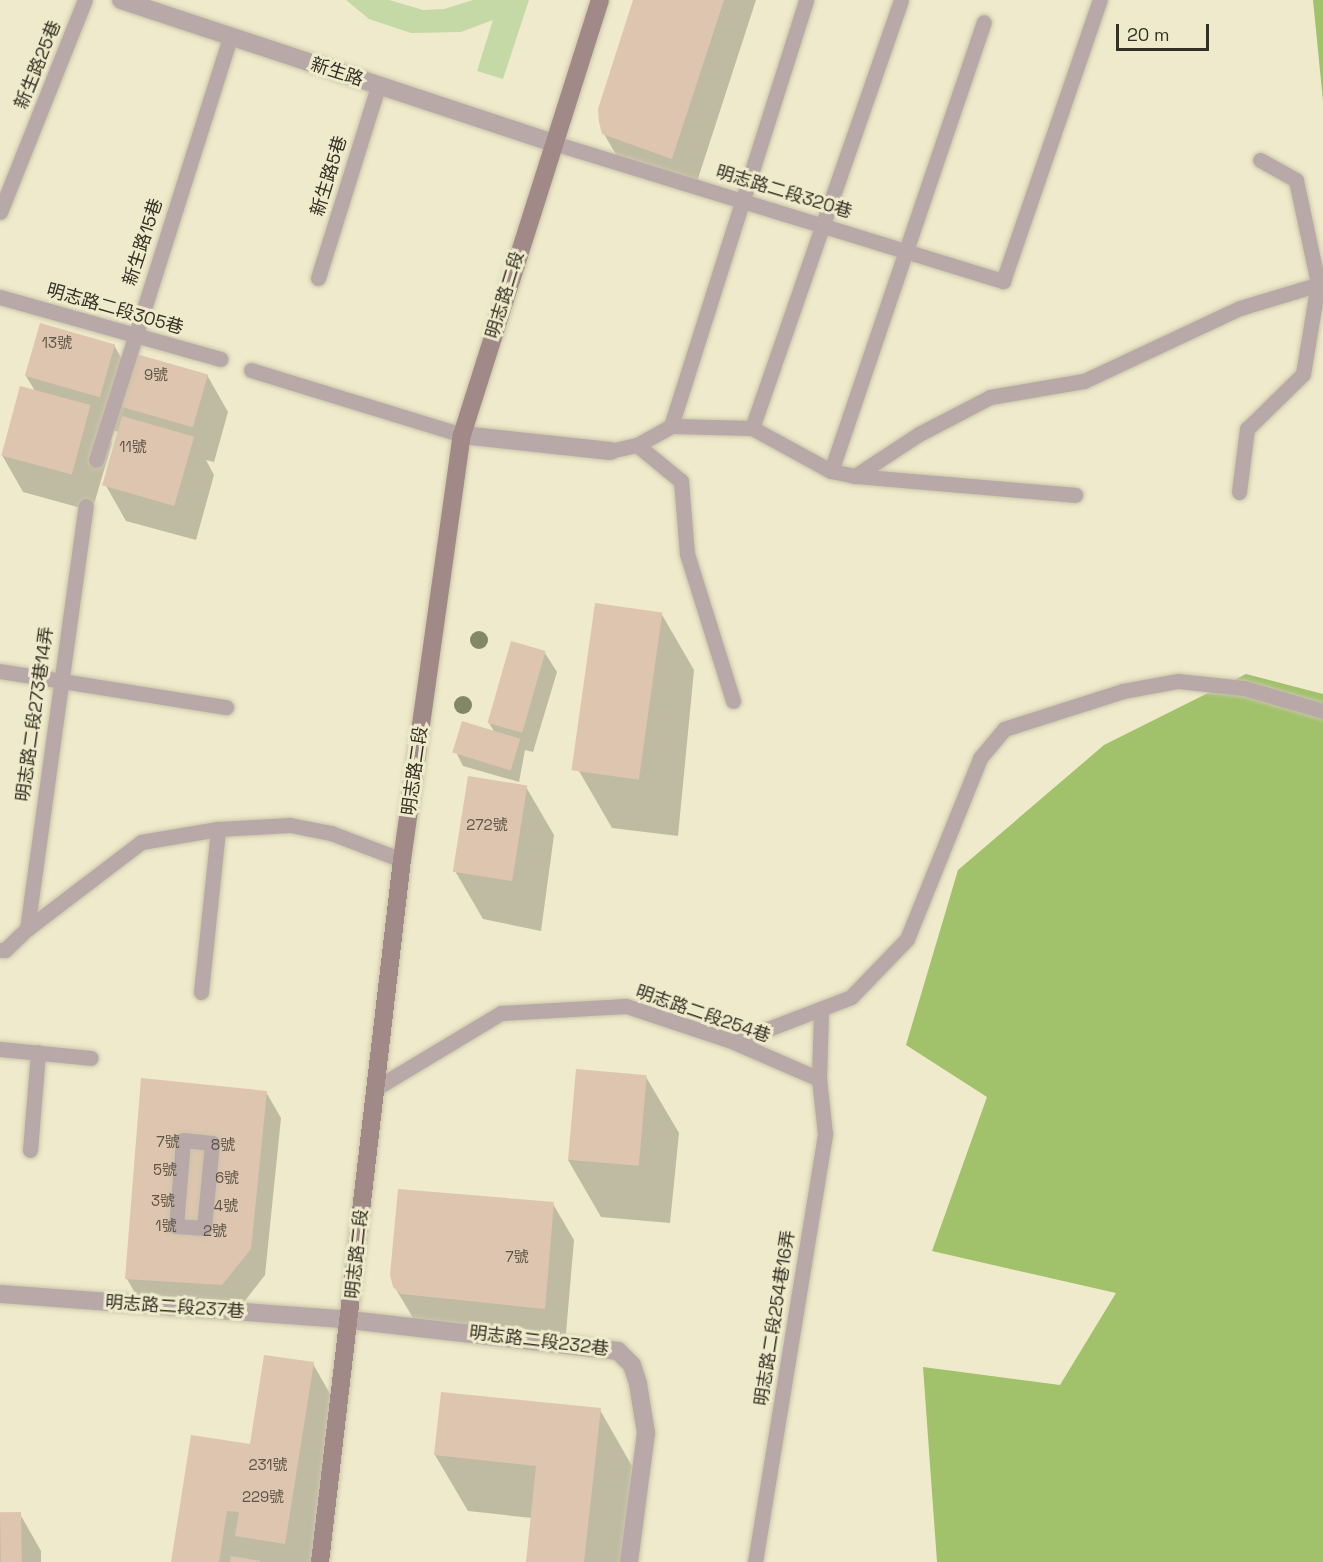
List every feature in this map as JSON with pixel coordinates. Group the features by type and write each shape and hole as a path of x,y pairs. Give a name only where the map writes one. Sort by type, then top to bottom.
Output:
{"main road":[{"name":"明志路二段","path":"320,1562 402,860 462,435 600,0"}],"street":[{"name":"新生路","path":"121,0 554,143"},
{"path":"462,435 610,451"},
{"name":"明志路二段237巷","path":"0,1294 350,1320"},
{"name":"明志路二段232巷","path":"350,1320 618,1351 632,1365 638,1384 645,1433 629,1562"}],"lane":[{"name":"新生路25巷","path":"0,212 85,0"},
{"path":"671,426 745,200 806,0"},
{"path":"752,428 901,0"},
{"name":"明志路二段320巷","path":"554,143 1003,281 1100,0"},
{"path":"831,471 984,22"},
{"name":"新生路15巷","path":"96,460 133,334 230,37"},
{"name":"新生路5巷","path":"318,278 378,86"},
{"path":"1239,492 1247,429 1303,374 1320,283 1296,180 1260,160"},
{"path":"855,476 919,434 990,397 1084,381 1240,308 1320,283"},
{"name":"明志路二段305巷","path":"0,297 220,359"},
{"path":"251,370 462,435"},
{"path":"610,451 637,445 671,426 752,428 831,471 855,476 1075,495"},
{"path":"637,445 681,481 687,554 733,701"},
{"name":"明志路二段273巷14弄","path":"27,929 58,681 86,506"},
{"path":"0,671 226,707"},
{"path":"734,1042 851,997 907,939 980,758 1004,729 1123,691 1178,681 1244,688 1323,711"},
{"path":"0,950 5,950 27,929 141,842 219,828 290,825 331,833 402,860"},
{"path":"201,993 219,828"},
{"name":"明志路二段254巷","path":"376,1088 501,1013 626,1006 734,1042 819,1079"},
{"name":"明志路二段254巷16弄","path":"755,1562 825,1134 819,1079 821,1010"},
{"path":"0,1049 91,1058"},
{"path":"30,1150 38,1052"},
{"path":"183,1140 212,1143 204,1228 191,1227 177,1226 183,1140"}],"green space":[{"path":"346,0 389,0 423,10 444,9 473,0 529,0 503,79 477,71 493,20 461,32 411,33 369,19"},
{"path":"1313,0 1323,0 1323,101"},
{"path":"1246,674 1323,694 1323,1562 937,1562 923,1367 1060,1385 1116,1293 932,1251 987,1097 906,1045 958,870 1104,745"}],"building":[{"path":"633,0 724,0 672,159 602,134 599,122 598,109"},
{"path":"40,323 115,344 100,397 25,376"},
{"path":"133,353 208,374 193,427 118,406"},
{"path":"20,386 91,405 72,474 1,456"},
{"path":"122,416 194,437 174,506 102,485"},
{"path":"595,603 662,612 639,780 571,770"},
{"path":"511,641 546,651 522,733 488,723"},
{"path":"462,721 520,739 511,770 452,753"},
{"path":"468,776 527,785 512,881 453,872"},
{"path":"576,1069 647,1075 639,1166 568,1160"},
{"path":"141,1078 267,1091 251,1249 222,1285 125,1279"},
{"path":"398,1189 554,1202 545,1309 401,1294 393,1287 390,1275"},
{"path":"264,1355 314,1362 285,1544 235,1536 239,1512 227,1511 219,1562 171,1562 191,1435 250,1444"},
{"path":"441,1392 601,1408 584,1562 526,1562 536,1466 434,1455"},
{"path":"0,1512 21,1512 22,1562 1,1562"},
{"path":"231,1556 260,1561 260,1562 230,1562"}]}
